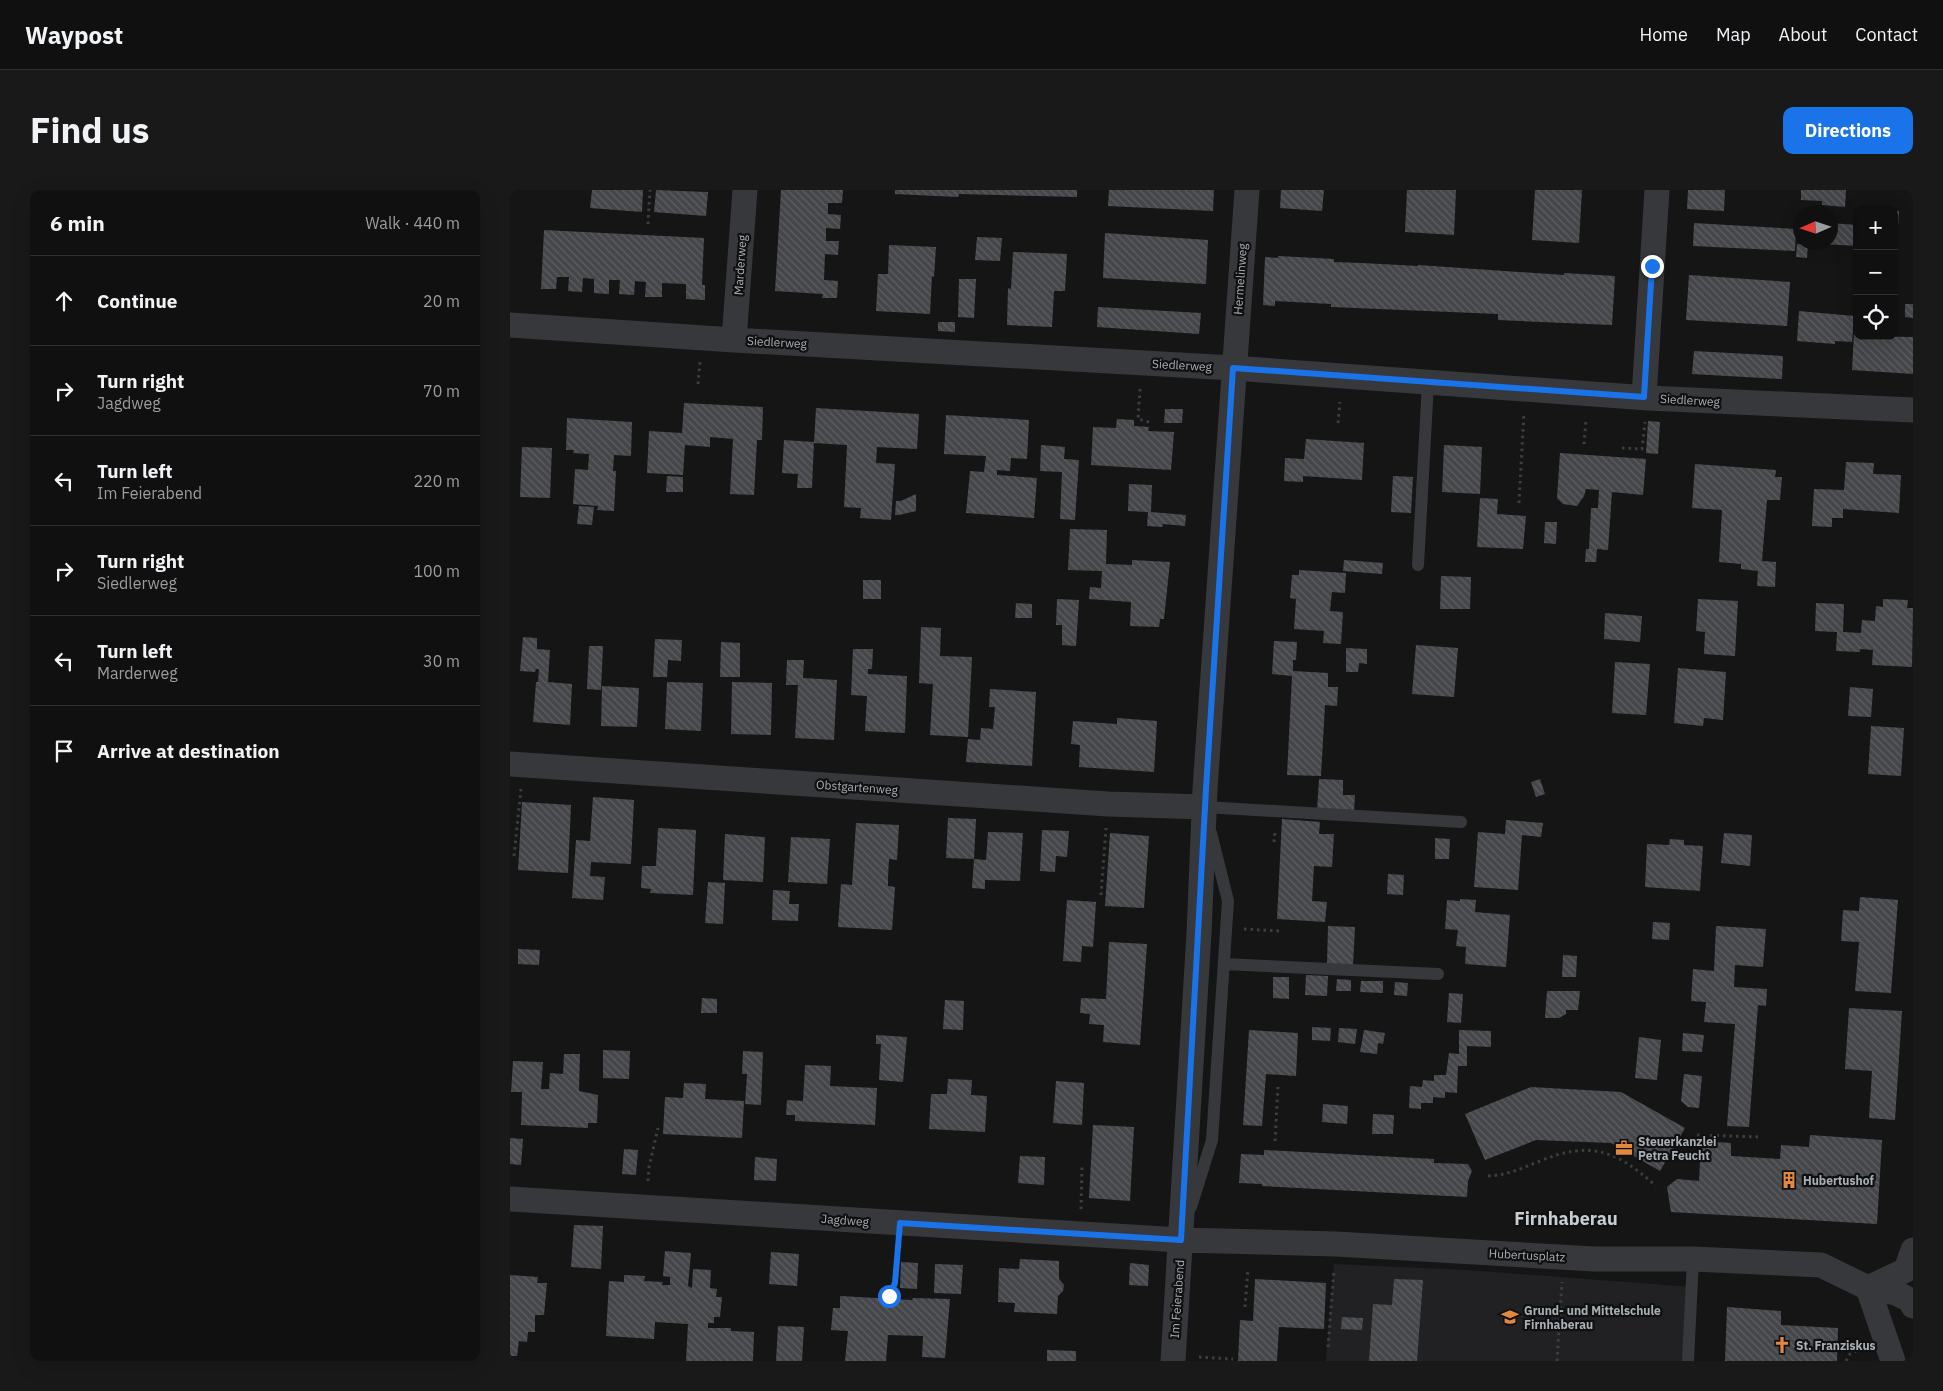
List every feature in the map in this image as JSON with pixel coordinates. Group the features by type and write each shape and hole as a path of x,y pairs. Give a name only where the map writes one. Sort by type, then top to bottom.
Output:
{"street":[{"name":"Marderweg","path":"734,340 744,190"},
{"name":"Hermelinweg","path":"1233,368 1246,190"},
{"path":"1646,398 1657,190"},
{"name":"Siedlerweg","path":"510,325 734,340 1233,368 1646,398 1913,410"},
{"name":"Im Feierabend","path":"1173,1358 1233,368"},
{"name":"Obstgartenweg","path":"517,765 1108,804 1205,806"},
{"name":"Jagdweg","path":"510,1199 1181,1240"},
{"name":"Hubertusplatz","path":"1181,1240 1336,1244 1594,1259 1693,1259 1821,1265 1868,1288 1896,1293 1910,1300 1913,1306"},
{"path":"1894,1361 1868,1288 1906,1270 1913,1250"}],"lane":[{"path":"1418,564 1428,383"},
{"path":"1181,1240 1212,1140 1227,928 1228,901 1205,806 1461,822"},
{"path":"1224,964 1438,974"},
{"path":"1688,1361 1693,1259"}],"path":[{"path":"648,224 650,190"},
{"path":"1141,363 1138,419 1152,423"},
{"path":"1519,502 1525,389"},
{"path":"1622,448 1642,449 1646,398"},
{"path":"514,856 517,765"},
{"path":"1101,895 1108,804"},
{"path":"1227,928 1278,931"},
{"path":"1275,1142 1278,1087"},
{"path":"647,1207 649,1168 658,1128"},
{"path":"1697,1134 1761,1136"},
{"path":"1488,1176 1512,1173 1561,1153 1578,1150 1596,1150 1626,1162 1656,1186"},
{"path":"1080,1234 1082,1167"},
{"path":"889,1296 895,1283 900,1223"},
{"path":"1245,1308 1250,1243"},
{"path":"1328,1347 1336,1244"},
{"path":"1557,1361 1562,1279"},
{"path":"1173,1358 1233,1359"}],"shaded area":[{"name":"Grund- und Mittelschule Firnhaberau","path":"1334,1264 1466,1270 1692,1287 1687,1361 1326,1361"}],"building":[{"path":"592,190 643,190 642,212 590,208"},
{"path":"656,190 708,192 706,216 654,212"},
{"path":"781,190 843,190 842,203 828,203 828,214 841,215 840,229 826,228 826,241 839,241 838,255 825,254 824,280 838,281 837,298 822,298 823,294 775,291"},
{"path":"895,190 1077,190 1077,197 959,194 958,197 895,194"},
{"path":"1109,190 1214,190 1213,211 1108,206"},
{"path":"1281,190 1324,190 1322,211 1280,208"},
{"path":"1407,190 1456,190 1454,235 1405,232"},
{"path":"1535,190 1582,190 1579,243 1532,240"},
{"path":"1688,190 1725,190 1724,211 1687,209"},
{"path":"1801,190 1846,190 1845,207 1822,205 1822,201 1801,200"},
{"path":"1694,223 1793,229 1793,250 1795,250 1795,251 1693,246"},
{"path":"1838,224 1853,225 1853,246 1838,245"},
{"path":"544,230 704,238 702,285 705,285 705,300 686,299 686,284 662,283 662,297 645,297 646,282 635,281 634,295 619,294 620,280 609,280 609,294 594,293 594,279 583,278 582,292 568,291 569,277 557,277 556,289 541,289"},
{"path":"1105,233 1208,240 1206,284 1103,278"},
{"path":"977,237 1002,238 1000,261 975,260"},
{"path":"889,245 936,247 930,314 876,311 878,274 888,274"},
{"path":"1797,250 1808,250 1807,258 1796,257"},
{"path":"1013,252 1067,254 1065,291 1054,291 1052,327 1007,325 1008,288 1011,289"},
{"path":"1278,256 1334,259 1334,262 1418,265 1564,275 1564,273 1615,276 1612,325 1498,320 1498,314 1331,307 1331,304 1275,301 1275,306 1263,305 1265,257 1278,258"},
{"path":"1689,275 1790,282 1787,326 1686,320"},
{"path":"959,279 976,279 974,318 958,317"},
{"path":"1905,304 1913,304 1913,318 1905,317"},
{"path":"1098,307 1201,313 1199,334 1097,327"},
{"path":"1799,311 1853,316 1852,342 1835,341 1835,344 1797,341"},
{"path":"938,322 955,322 955,332 938,331"},
{"path":"1898,337 1913,337 1913,374 1852,370 1854,340 1898,340"},
{"path":"1694,351 1783,356 1782,379 1692,374"},
{"path":"684,403 763,407 762,440 757,440 754,495 730,494 733,439 710,437 710,447 685,445 683,475 647,473 649,431 682,433"},
{"path":"816,408 919,414 917,449 877,447 876,463 895,464 891,520 860,518 861,508 844,507 847,445 814,443"},
{"path":"1165,409 1183,409 1182,423 1164,423"},
{"path":"946,415 1029,420 1027,459 1011,458 1010,471 997,470 997,475 1037,478 1034,518 966,513 970,471 984,472 986,456 944,454"},
{"path":"567,418 632,422 631,456 614,455 613,471 616,471 614,511 597,510 598,506 573,504 575,469 588,470 589,454 573,453 574,450 566,450"},
{"path":"1117,419 1134,420 1134,426 1149,427 1148,431 1174,432 1171,470 1091,465 1093,427 1116,428"},
{"path":"1648,421 1660,422 1658,454 1646,453"},
{"path":"1306,439 1364,443 1362,480 1303,476 1303,482 1284,481 1285,458 1304,459"},
{"path":"784,440 814,442 812,488 797,488 798,474 782,473"},
{"path":"1041,445 1065,447 1064,459 1079,460 1075,520 1060,519 1062,472 1040,471"},
{"path":"1444,445 1482,447 1480,494 1442,492"},
{"path":"522,447 552,448 550,498 520,497"},
{"path":"1560,453 1646,459 1643,495 1612,492 1608,550 1597,549 1596,562 1585,562 1586,549 1589,549 1591,508 1598,508 1599,490 1586,489 1584,496 1577,506 1563,504 1557,498"},
{"path":"1846,462 1874,463 1873,474 1901,475 1899,513 1843,509 1843,518 1832,518 1832,527 1812,526 1814,489 1844,490"},
{"path":"1695,464 1776,470 1775,477 1782,477 1780,500 1767,500 1762,561 1776,562 1775,587 1757,586 1758,571 1741,569 1741,564 1719,562 1722,510 1692,508"},
{"path":"667,476 683,477 683,492 666,492"},
{"path":"1393,476 1413,477 1411,513 1391,512"},
{"path":"1129,484 1152,485 1151,512 1186,515 1185,526 1163,524 1162,527 1147,526 1148,512 1128,511"},
{"path":"916,494 916,511 895,515 896,501 901,501"},
{"path":"1480,498 1498,499 1497,514 1526,516 1523,549 1477,547"},
{"path":"579,506 594,507 592,525 577,524"},
{"path":"1545,522 1557,522 1556,544 1544,543"},
{"path":"1070,529 1107,530 1106,564 1132,565 1132,560 1170,562 1164,619 1160,619 1159,627 1130,626 1131,602 1089,599 1090,587 1101,588 1102,571 1068,570"},
{"path":"1344,560 1383,563 1382,574 1343,571"},
{"path":"1299,570 1346,573 1345,593 1332,592 1330,611 1343,612 1341,644 1323,643 1324,631 1294,629 1296,599 1290,598 1292,575 1299,575"},
{"path":"1441,576 1471,577 1470,609 1440,609"},
{"path":"863,580 881,580 881,599 863,599"},
{"path":"1057,599 1079,600 1076,646 1062,645 1062,625 1056,625"},
{"path":"1698,599 1738,601 1735,656 1704,654 1705,632 1696,631"},
{"path":"1883,599 1908,600 1907,608 1913,608 1912,667 1872,665 1873,650 1860,649 1860,652 1836,651 1837,632 1815,631 1816,603 1844,604 1843,632 1861,633 1862,620 1875,621 1876,606 1883,607"},
{"path":"1016,603 1032,604 1032,618 1015,618"},
{"path":"1605,613 1642,616 1640,642 1604,639"},
{"path":"921,627 941,628 940,656 972,657 968,737 930,735 933,684 919,683"},
{"path":"523,637 537,638 537,649 550,650 548,682 572,684 570,725 533,722 536,682 538,682 539,669 536,669 535,672 520,671"},
{"path":"655,639 682,640 681,661 668,660 667,677 653,677"},
{"path":"1274,641 1297,642 1296,660 1293,660 1293,671 1328,673 1328,687 1338,687 1337,706 1325,705 1321,776 1287,775 1292,676 1272,674"},
{"path":"721,642 740,643 740,677 720,677"},
{"path":"1416,645 1458,648 1454,697 1412,694"},
{"path":"589,646 603,646 601,690 587,689"},
{"path":"1346,648 1367,649 1367,664 1359,663 1358,672 1346,672"},
{"path":"853,649 873,649 872,669 868,669 868,674 907,676 905,733 865,731 867,696 851,695"},
{"path":"787,660 804,660 803,678 837,680 834,740 795,738 798,685 786,685"},
{"path":"1615,662 1650,664 1646,715 1612,713"},
{"path":"1678,668 1726,672 1723,720 1704,718 1703,726 1674,723"},
{"path":"667,682 703,683 701,731 665,729"},
{"path":"732,682 772,683 771,735 731,734"},
{"path":"602,686 639,688 637,727 601,726"},
{"path":"1850,687 1873,689 1871,717 1848,716"},
{"path":"990,689 1036,692 1032,766 966,762 968,739 980,740 981,728 993,729 995,707 989,707"},
{"path":"1117,718 1157,721 1154,772 1079,767 1080,745 1071,744 1073,721 1117,724"},
{"path":"1871,726 1904,728 1901,776 1868,774"},
{"path":"1319,779 1343,780 1343,795 1355,795 1354,812 1317,810"},
{"path":"1540,779 1545,794 1536,797 1531,782"},
{"path":"593,797 634,800 631,864 591,862 590,876 605,877 603,900 572,898 576,840 590,841"},
{"path":"522,802 571,805 568,873 518,870"},
{"path":"948,818 976,819 974,859 946,858"},
{"path":"1282,819 1320,822 1319,834 1334,834 1332,867 1314,866 1312,901 1327,902 1325,922 1277,919"},
{"path":"1506,820 1543,823 1541,837 1522,835 1518,890 1474,887 1478,832 1505,834"},
{"path":"856,823 899,825 897,860 889,859 888,886 895,887 892,930 838,927 841,884 852,885"},
{"path":"658,828 696,830 693,895 650,893 651,889 641,888 642,866 656,866"},
{"path":"1042,830 1069,831 1067,857 1056,856 1055,872 1040,871"},
{"path":"988,832 1023,833 1020,881 985,880 985,889 972,888 974,859 986,860"},
{"path":"1110,833 1149,836 1144,908 1105,906"},
{"path":"1724,833 1752,835 1750,866 1721,863"},
{"path":"725,834 765,837 763,882 723,880"},
{"path":"791,837 830,839 827,884 788,882"},
{"path":"1435,838 1450,839 1449,859 1435,859"},
{"path":"1670,839 1684,840 1684,845 1703,846 1700,891 1645,887 1647,844 1669,845"},
{"path":"1388,874 1404,875 1403,895 1387,894"},
{"path":"708,882 725,883 723,924 705,923"},
{"path":"773,890 790,891 789,904 799,904 798,921 772,920"},
{"path":"1860,897 1898,900 1891,993 1855,991 1859,942 1841,941 1843,910 1859,911"},
{"path":"1460,899 1476,900 1475,912 1510,915 1506,967 1465,964 1466,947 1456,946 1458,930 1445,929 1447,900 1460,901"},
{"path":"1067,900 1096,902 1093,947 1082,946 1081,962 1063,961"},
{"path":"1653,922 1670,923 1669,940 1652,939"},
{"path":"1328,926 1355,927 1353,965 1327,964"},
{"path":"1716,926 1766,929 1763,967 1735,965 1734,987 1767,989 1766,1006 1758,1005 1749,1127 1727,1126 1735,1024 1704,1022 1706,1002 1691,1001 1693,969 1714,971"},
{"path":"1109,942 1147,944 1140,1045 1103,1042 1104,1025 1089,1024 1090,1014 1080,1013 1081,998 1106,999"},
{"path":"518,949 540,950 539,965 518,964"},
{"path":"1563,955 1577,956 1576,977 1562,977"},
{"path":"1306,975 1328,976 1327,996 1305,995"},
{"path":"1273,977 1289,977 1289,999 1273,998"},
{"path":"1337,979 1351,980 1351,991 1336,991"},
{"path":"1361,981 1383,981 1383,993 1360,992"},
{"path":"1395,982 1408,983 1407,996 1394,995"},
{"path":"1547,991 1580,991 1578,1010 1566,1010 1566,1014 1559,1018 1545,1018"},
{"path":"1449,993 1463,994 1461,1023 1447,1022"},
{"path":"702,998 717,999 717,1013 701,1013"},
{"path":"945,1000 964,1001 963,1030 943,1029"},
{"path":"1849,1008 1902,1011 1895,1120 1869,1118 1872,1071 1845,1069"},
{"path":"1312,1027 1331,1028 1330,1041 1312,1040"},
{"path":"1339,1028 1357,1029 1355,1044 1338,1042"},
{"path":"1249,1030 1298,1033 1296,1076 1266,1074 1262,1126 1243,1125"},
{"path":"1364,1030 1385,1033 1383,1044 1378,1043 1377,1054 1360,1052"},
{"path":"1459,1030 1491,1031 1491,1047 1467,1046 1467,1066 1458,1066 1457,1093 1445,1092 1445,1098 1433,1097 1433,1103 1421,1103 1421,1109 1409,1108 1410,1086 1422,1087 1423,1080 1434,1081 1434,1075 1446,1075 1449,1053 1459,1054"},
{"path":"1683,1033 1704,1035 1702,1052 1682,1051"},
{"path":"876,1035 907,1037 903,1082 879,1080 881,1044 876,1044"},
{"path":"1639,1037 1661,1040 1657,1080 1635,1078"},
{"path":"603,1050 630,1051 629,1079 603,1078"},
{"path":"743,1051 763,1052 761,1105 745,1104 747,1074 742,1074"},
{"path":"564,1054 580,1054 579,1091 598,1095 597,1123 588,1123 588,1128 521,1125 522,1092 511,1092 513,1061 543,1062 541,1089 549,1089 550,1073 563,1074"},
{"path":"805,1065 831,1066 830,1086 877,1088 875,1125 795,1121 795,1115 786,1115 787,1100 803,1101"},
{"path":"1684,1074 1702,1076 1699,1108 1688,1107 1681,1101"},
{"path":"948,1079 972,1080 971,1095 987,1096 985,1132 929,1129 931,1094 947,1094"},
{"path":"1056,1081 1084,1083 1082,1125 1053,1123"},
{"path":"684,1083 706,1084 705,1099 744,1101 742,1138 663,1134 665,1097 683,1098"},
{"path":"1531,1087 1621,1092 1685,1128 1660,1171 1611,1143 1536,1140 1485,1160 1465,1114"},
{"path":"1323,1104 1348,1106 1347,1124 1322,1122"},
{"path":"1373,1114 1394,1115 1393,1134 1372,1134"},
{"path":"1093,1125 1134,1127 1130,1201 1089,1198"},
{"name":"Hubertushof","path":"1810,1135 1882,1140 1877,1224 1671,1212 1667,1187 1677,1179 1699,1181 1701,1141 1731,1143 1731,1156 1780,1159 1781,1145 1809,1147"},
{"path":"510,1138 523,1139 521,1165 510,1164"},
{"path":"624,1149 638,1150 636,1175 622,1174"},
{"path":"1264,1150 1434,1159 1434,1163 1468,1164 1472,1171 1468,1181 1467,1197 1262,1186 1262,1184 1239,1183 1241,1154 1264,1155"},
{"path":"1020,1156 1045,1157 1044,1185 1018,1183"},
{"path":"755,1157 777,1159 776,1181 754,1180"},
{"path":"574,1225 603,1226 601,1269 571,1267"},
{"path":"665,1251 691,1253 688,1286 692,1288 693,1269 711,1270 710,1288 717,1289 716,1297 722,1297 720,1317 714,1317 714,1323 708,1323 708,1328 731,1328 731,1331 754,1332 753,1361 686,1361 688,1324 655,1322 654,1339 606,1336 609,1281 624,1282 624,1275 645,1276 644,1281 663,1282 662,1285 670,1285 670,1277 663,1276"},
{"path":"771,1252 799,1254 797,1286 769,1284"},
{"path":"1020,1259 1059,1261 1059,1279 1064,1285 1063,1291 1058,1296 1057,1314 1014,1312 1015,1303 998,1302 999,1268 1019,1269"},
{"path":"901,1262 918,1263 917,1289 900,1288"},
{"path":"1130,1263 1149,1265 1148,1286 1129,1285"},
{"path":"935,1264 963,1265 961,1294 934,1293"},
{"path":"510,1275 538,1277 537,1283 547,1283 544,1315 535,1315 535,1332 528,1332 527,1342 519,1341 517,1356 510,1356"},
{"path":"1255,1279 1326,1283 1324,1329 1279,1327 1277,1361 1238,1361 1240,1320 1253,1321"},
{"path":"1394,1279 1423,1280 1417,1361 1369,1361 1373,1304 1392,1305"},
{"path":"840,1296 912,1300 913,1298 950,1299 945,1358 922,1357 923,1336 888,1335 886,1361 845,1361 848,1331 831,1330 833,1308 840,1308"},
{"name":"St. Franziskus","path":"1727,1307 1781,1311 1781,1325 1838,1328 1837,1361 1725,1361"},
{"path":"1342,1317 1363,1318 1362,1330 1341,1329"},
{"path":"778,1326 804,1327 802,1361 776,1361"},
{"path":"1047,1350 1076,1351 1076,1361 1047,1361"}],"place":[{"name":"Steuerkanzlei Petra Feucht","path":"1624,1148"},
{"name":"Hubertushof","path":"1789,1180"},
{"name":"Grund- und Mittelschule Firnhaberau","path":"1510,1317"},
{"name":"St. Franziskus","path":"1782,1345"}],"district":[{"name":"Firnhaberau","path":"1566,1218"}],"route":[{"path":"889,1296 895,1283 900,1223 1181,1240 1206,789 1233,368 1644,397 1652,266"}]}
